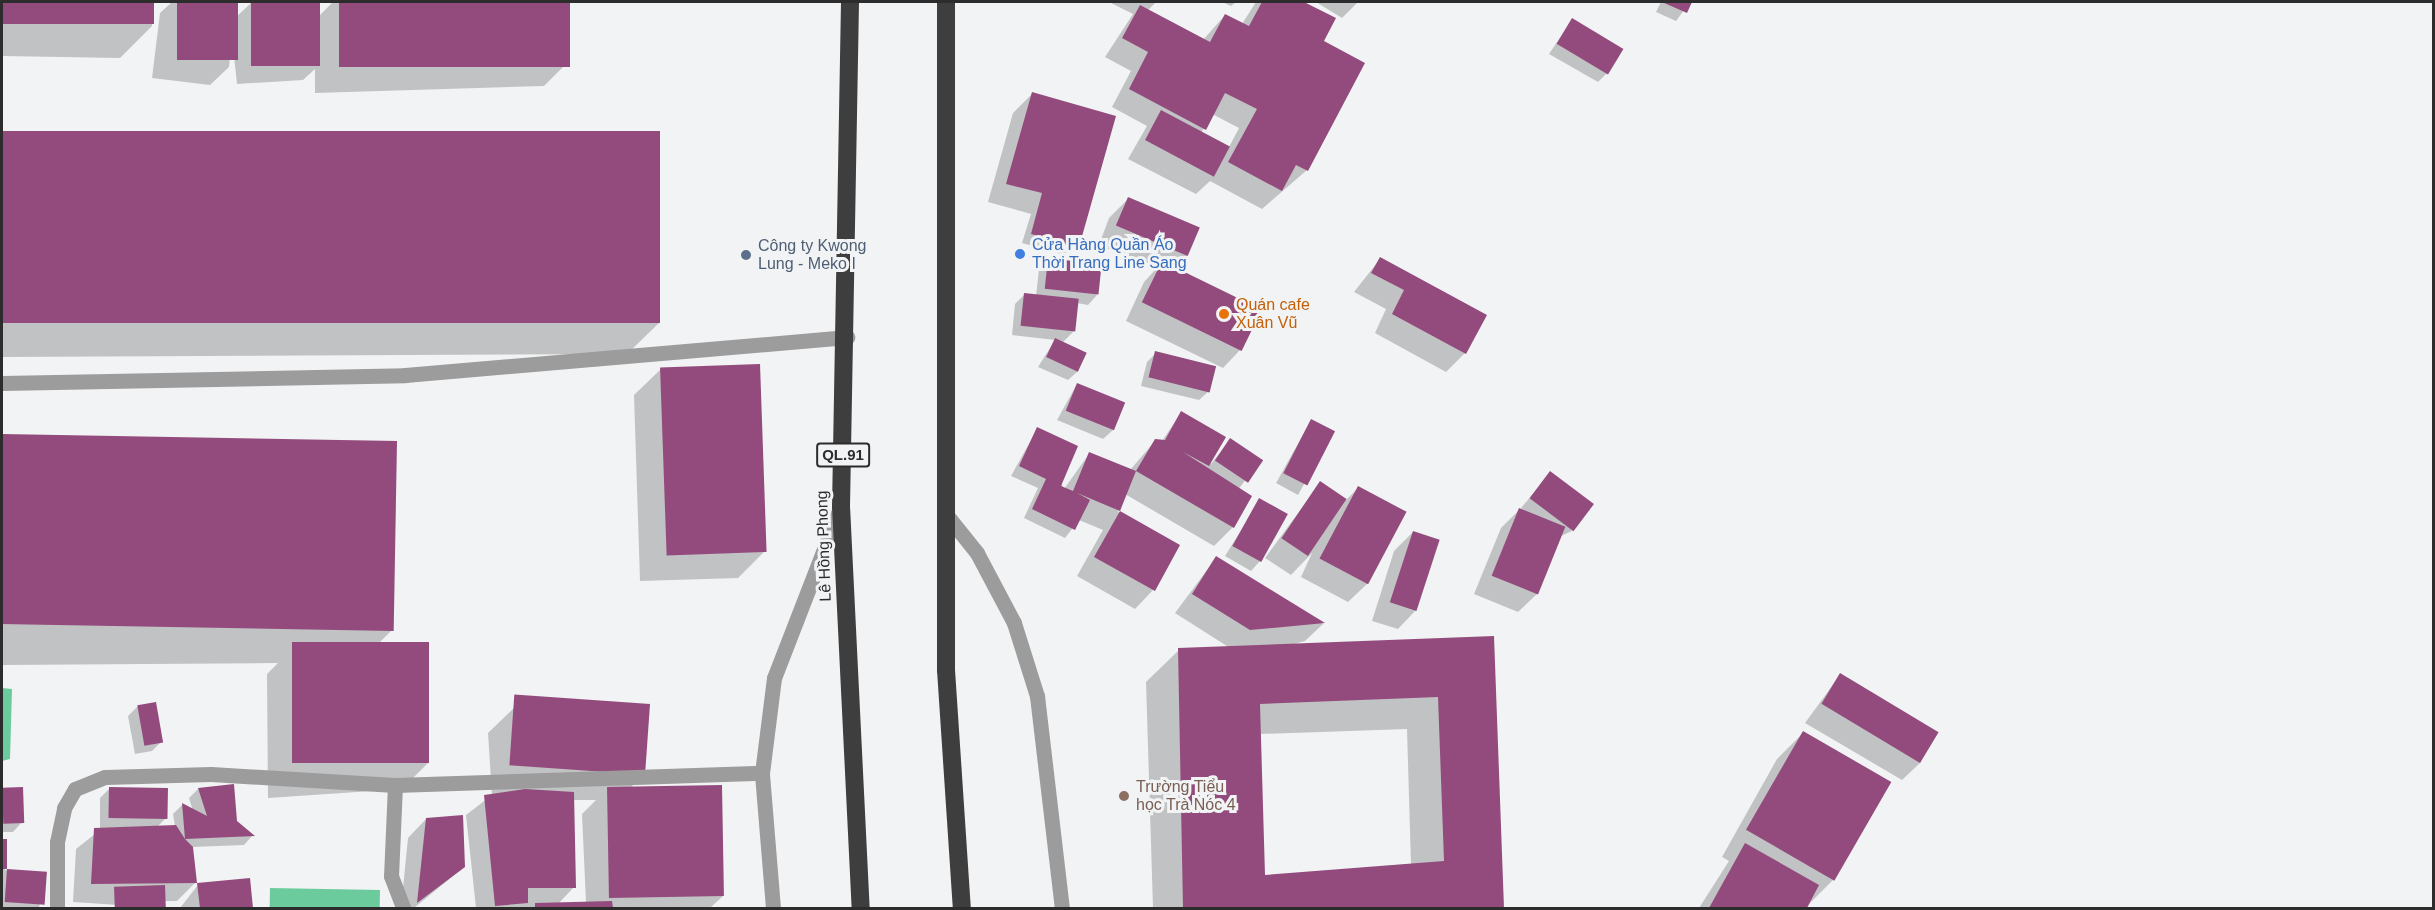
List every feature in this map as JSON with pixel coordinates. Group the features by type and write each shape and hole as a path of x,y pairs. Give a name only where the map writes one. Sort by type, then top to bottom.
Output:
{"highway":[{"name":"Lê Hồng Phong","path":"850,2 847,337 841,507 861,909"},
{"path":"946,2 946,670 962,909"}],"street":[{"path":"2,383 405,375 847,337"},
{"path":"773,909 762,773 774,678 841,507"},
{"path":"945,513 977,553 1014,622 1037,696 1062,909"},
{"path":"57,909 57,842 64,808 75,789 105,777 211,774 395,785 762,773"},
{"path":"395,785 392,876 403,909"}],"green space":[{"path":"2,688 12,689 10,759 2,761"},
{"path":"270,888 380,890 380,908 270,908"}],"building":[{"path":"2,2 154,2 154,24 2,24"},
{"path":"177,2 238,2 238,60 177,60"},
{"path":"251,2 320,2 320,66 251,66"},
{"path":"339,2 570,2 570,67 339,67"},
{"path":"1262,2 1304,2 1336,18 1324,41 1365,63 1308,171 1296,165 1282,191 1228,162 1257,109 1225,93 1206,130 1129,89 1148,52 1122,38 1140,5 1210,42 1225,14 1249,26"},
{"path":"1662,2 1692,2 1687,13"},
{"path":"1572,18 1623,49 1608,75 1557,44"},
{"path":"1032,92 1116,116 1079,247 1031,234 1042,193 1006,184"},
{"path":"1161,110 1230,147 1214,177 1145,140"},
{"path":"2,131 660,131 660,323 2,323"},
{"path":"1128,197 1200,227 1188,256 1116,226"},
{"path":"1380,257 1487,315 1466,354 1392,314 1404,290 1371,273"},
{"path":"1048,258 1102,264 1098,294 1045,289"},
{"path":"1162,261 1262,310 1242,351 1142,302"},
{"path":"1024,293 1079,299 1075,332 1021,326"},
{"path":"1055,338 1087,353 1078,372 1046,357"},
{"path":"1155,351 1216,366 1210,392 1148,377"},
{"path":"760,364 767,552 667,555 660,367"},
{"path":"1077,383 1125,402 1114,430 1066,411"},
{"path":"1181,411 1226,437 1209,466 1183,452 1252,496 1234,528 1136,471 1155,439 1165,440"},
{"path":"1311,419 1335,431 1307,486 1283,473"},
{"path":"1037,427 1078,446 1061,486 1073,491 1089,452 1136,471 1120,511 1077,493 1090,500 1075,530 1032,509 1046,479 1019,466"},
{"path":"2,434 397,441 394,631 2,624"},
{"path":"1230,438 1263,460 1248,483 1215,460"},
{"path":"1550,471 1594,504 1573,531 1530,498"},
{"path":"1320,481 1347,499 1308,556 1281,538"},
{"path":"1358,486 1407,512 1368,584 1320,558"},
{"path":"1259,498 1288,514 1261,562 1232,546"},
{"path":"1519,508 1565,527 1538,594 1492,576"},
{"path":"1120,511 1180,545 1155,591 1094,557"},
{"path":"1413,531 1440,540 1416,611 1390,602"},
{"path":"1216,556 1325,623 1250,630 1192,594"},
{"path":"1494,636 1504,908 1183,908 1178,648","holes":["1438,697 1444,861 1265,875 1260,704"]},
{"path":"292,642 429,642 429,763 292,763"},
{"path":"1840,673 1939,732 1920,763 1821,704"},
{"path":"514,695 650,704 645,775 509,765"},
{"path":"156,702 163,742 144,746 137,705"},
{"path":"1803,731 1891,782 1834,881 1746,830"},
{"path":"234,784 237,821 255,836 185,839 182,803 207,816 198,788"},
{"path":"722,785 724,896 609,898 607,787"},
{"path":"23,787 24,823 3,824 2,788"},
{"path":"109,787 168,788 167,819 108,818"},
{"path":"525,789 574,792 576,888 528,888 528,903 495,906 484,795"},
{"path":"463,815 465,867 417,903 426,818"},
{"path":"176,825 193,847 197,883 91,884 94,828"},
{"path":"2,839 7,839 7,869 2,869"},
{"path":"1745,843 1819,885 1807,908 1709,908"},
{"path":"7,869 47,872 45,905 5,902"},
{"path":"250,878 253,908 200,908 197,883"},
{"path":"165,885 166,908 115,908 114,887"},
{"path":"612,901 613,908 535,908 535,903"}],"place":[{"name":"Cửa Hàng Quần Áo Thời Trang Line Sang","path":"1020,254"},
{"name":"Công ty Kwong Lung - Meko I","path":"746,255"},
{"name":"Quán cafe Xuân Vũ","path":"1224,314"},
{"name":"Trường Tiểu học Trà Nóc 4","path":"1124,796"}]}
